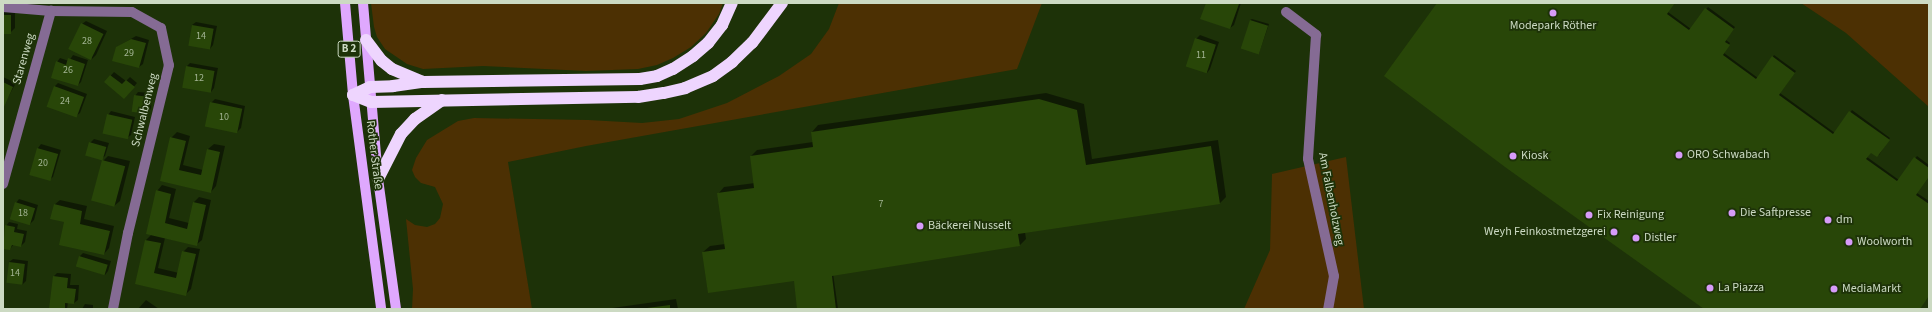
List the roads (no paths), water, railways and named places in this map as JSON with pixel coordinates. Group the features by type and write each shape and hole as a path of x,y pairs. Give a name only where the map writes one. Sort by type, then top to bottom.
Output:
{"highway":[{"path":"353,95 370,87 423,82 640,80 657,76 693,56 708,43 722,25 732,3"},
{"path":"353,95 371,102 638,97 685,88 713,76 732,62 752,43 782,3"},
{"path":"366,40 382,61 392,69 423,82"},
{"path":"378,179 401,134 415,119 442,100"}],"main road":[{"name":"Rother Straße","path":"345,3 353,95 381,309"},
{"name":"Rother Straße","path":"363,3 378,179 396,309"}],"street":[{"name":"Schwalbenweg","path":"3,7 51,11 132,12 161,28 169,65 128,233 114,309"},
{"name":"Starenweg","path":"3,184 51,11"},
{"name":"Am Falbenholzweg","path":"1286,12 1316,35 1308,159 1334,276 1328,309"}],"place":[{"name":"Modepark Röther","path":"1553,13"},
{"name":"ORO Schwabach","path":"1679,155"},
{"name":"Kiosk","path":"1513,156"},
{"name":"Die Saftpresse","path":"1732,213"},
{"name":"Fix Reinigung","path":"1589,215"},
{"name":"dm","path":"1828,220"},
{"name":"Bäckerei Nusselt","path":"920,226"},
{"name":"Weyh Feinkostmetzgerei","path":"1614,232"},
{"name":"Distler","path":"1636,238"},
{"name":"Woolworth","path":"1849,242"},
{"name":"La Piazza","path":"1710,288"},
{"name":"MediaMarkt","path":"1834,289"}]}
